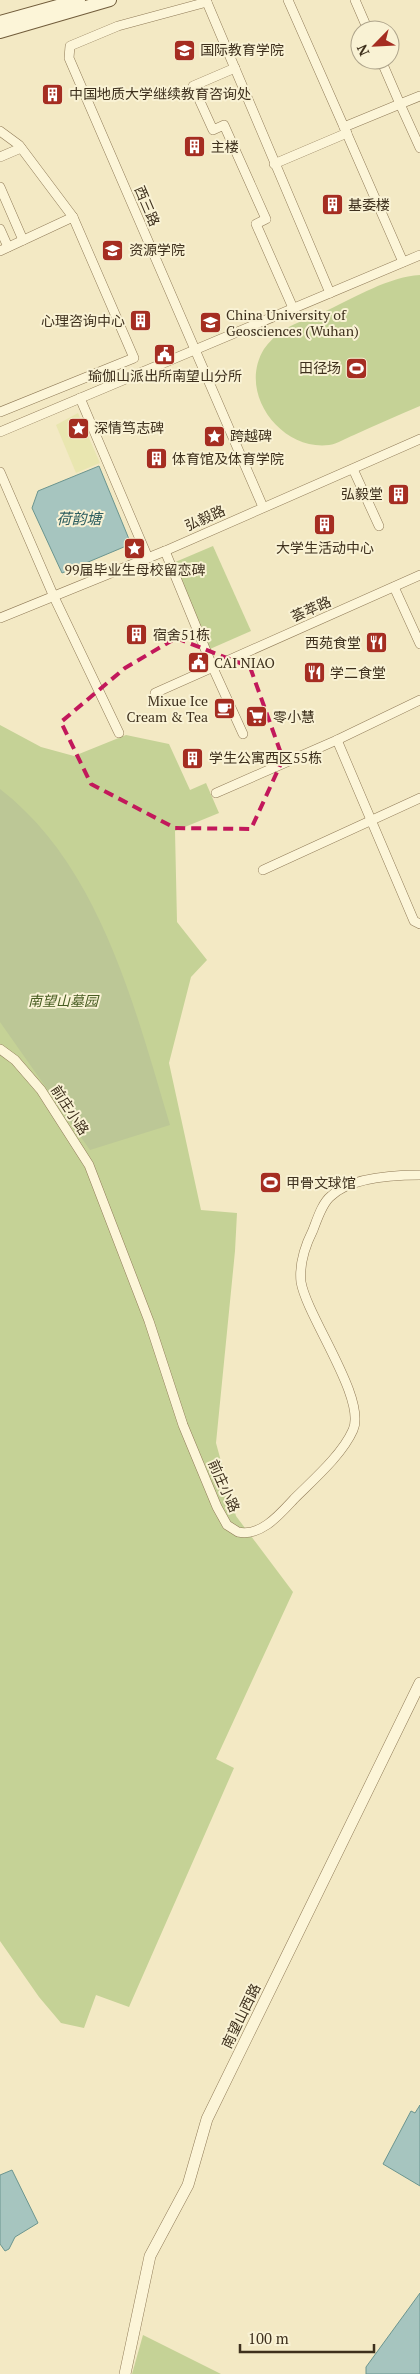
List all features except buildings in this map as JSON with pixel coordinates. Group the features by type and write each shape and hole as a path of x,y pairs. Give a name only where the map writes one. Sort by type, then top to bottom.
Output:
{"main road":[{"path":"0,22 79,0"},
{"path":"0,32 110,0"}],"street":[{"path":"288,0 402,262"},
{"path":"355,0 364,20"},
{"path":"206,1 330,292"},
{"name":"西三路","path":"206,1 118,26 70,46 69,58 264,507"},
{"path":"235,68 193,86 212,130 224,125 266,219 256,224 293,308"},
{"path":"385,70 420,148"},
{"path":"274,164 420,96"},
{"path":"0,131 21,148 73,217 134,358 0,412"},
{"path":"0,157 21,148"},
{"path":"0,187 22,240"},
{"path":"0,229 4,249 73,217"},
{"path":"0,432 420,255"},
{"path":"80,398 148,558"},
{"name":"弘毅路","path":"0,618 165,551 420,439"},
{"path":"353,469 379,526"},
{"path":"0,472 54,596 119,733"},
{"path":"165,551 213,668 243,734"},
{"name":"荟萃路","path":"156,693 420,575"},
{"path":"394,587 420,644"},
{"path":"216,792 338,740 420,700"},
{"path":"338,740 414,922 420,924"},
{"path":"263,870 420,798"},
{"name":"前庄小路","path":"0,1049 15,1060 41,1090 89,1165 149,1321 183,1425 216,1507 227,1525 238,1532 249,1533 278,1516 327,1464 348,1439 354,1426 355,1415 348,1388 300,1282 305,1248 328,1198 348,1185 387,1176 420,1176"},
{"name":"南望山西路","path":"125,2374 150,2256 188,2185 208,2118 420,1683"}],"highlighted area":[{"path":"176,638 250,667 283,759 251,829 175,828 91,784 61,722 125,668"}],"shaded area":[{"path":"78,413 100,463 76,473 56,425"}],"green space":[{"name":"田径场","path":"420,275 420,406 329,445 311,444 295,439 280,429 268,416 260,400 256,383 257,366 264,349 270,341 288,327 372,288 396,279"},
{"path":"213,546 251,631 210,649 173,563"},
{"path":"0,725 41,747 74,756 126,735 169,744 190,790 206,783 219,813 175,831 177,922 207,960 191,977 169,1063 201,1210 237,1213 216,1443 236,1516 293,1592 216,1759 234,1768 129,2007 96,1995 84,2028 61,2023 39,1997 0,1941"},
{"name":"南望山墓园","path":"0,789 35,821 64,858 89,898 127,988 170,1125 90,1150 0,1022"},
{"path":"143,2335 221,2374 132,2374"}],"water":[{"name":"荷韵塘","path":"99,466 131,544 62,573 32,508 38,491"},
{"path":"420,2105 420,2186 383,2164 411,2111 415,2113"},
{"path":"12,2170 38,2223 15,2237 9,2249 5,2251 0,2244 0,2175"},
{"path":"420,2293 420,2374 366,2374 366,2367"}],"place":[{"name":"国际教育学院","path":"184,50"},
{"name":"中国地质大学继续教育咨询处","path":"53,94"},
{"name":"主楼","path":"195,147"},
{"name":"基委楼","path":"332,205"},
{"name":"资源学院","path":"113,250"},
{"name":"心理咨询中心","path":"141,321"},
{"name":"China University of Geosciences (Wuhan)","path":"210,323"},
{"name":"瑜伽山派出所南望山分所","path":"165,354"},
{"name":"田径场","path":"357,368"},
{"name":"深情笃志碑","path":"78,428"},
{"name":"跨越碑","path":"214,436"},
{"name":"体育馆及体育学院","path":"156,459"},
{"name":"弘毅堂","path":"399,494"},
{"name":"大学生活动中心","path":"325,525"},
{"name":"99届毕业生母校留恋碑","path":"135,548"},
{"name":"宿舍51栋","path":"137,635"},
{"name":"西苑食堂","path":"377,643"},
{"name":"CAI NIAO","path":"198,663"},
{"name":"学二食堂","path":"314,673"},
{"name":"Mixue Ice Cream & Tea","path":"224,709"},
{"name":"零小慧","path":"257,717"},
{"name":"学生公寓西区55栋","path":"193,758"},
{"name":"甲骨文球馆","path":"270,1183"}]}
